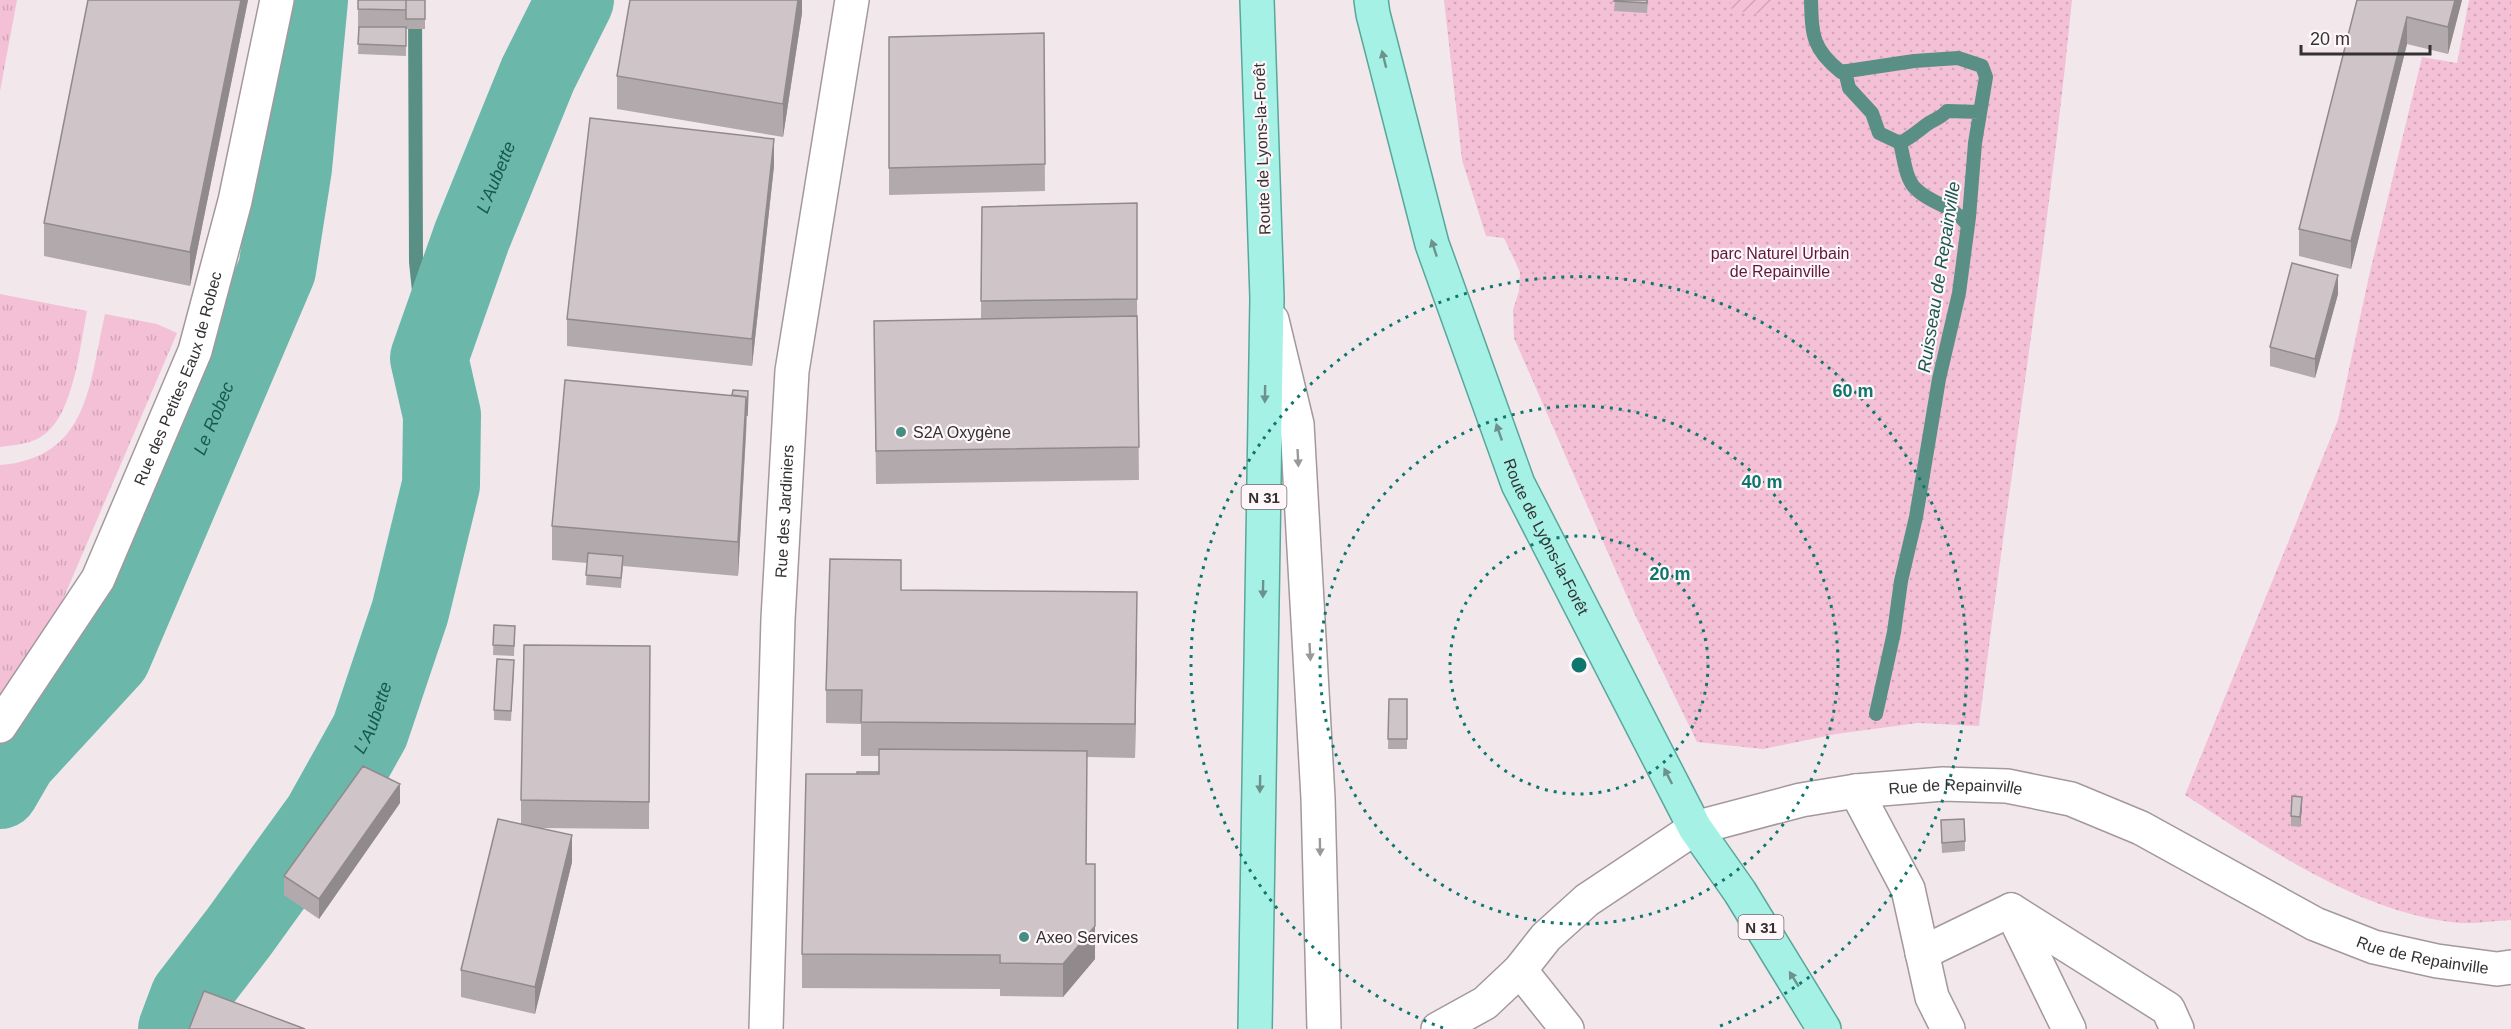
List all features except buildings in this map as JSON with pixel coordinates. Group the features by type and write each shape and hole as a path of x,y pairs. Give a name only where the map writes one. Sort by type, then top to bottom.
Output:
{"main road":[{"name":"Route de Lyons-la-Forêt","path":"1255,1029 1267,298 1257,0"},
{"name":"Route de Lyons-la-Forêt","path":"1371,0 1432,244 1518,484 1695,828 1740,892 1824,1029"}],"street":[{"name":"Rue des Petites Eaux de Robec","path":"0,726 98,579 195,351 235,201 277,0"},
{"name":"Rue des Jardiniers","path":"766,1029 778,619 792,371 852,0"},
{"name":"Route de Lyons-la-Forêt","path":"1267,298 1296,424 1318,798 1324,1029"},
{"name":"Rue de Repainville","path":"1438,1029 1485,1003 1520,970 1546,937 1587,900 1695,828 1801,800 1856,791 1943,784 2007,786 2071,799 2141,828 2315,924 2374,947 2437,961 2497,969 2511,967"},
{"path":"1856,791 1908,889 1932,998 1948,1029"},
{"path":"1922,953 2011,910"},
{"path":"2011,910 2070,1029"},
{"path":"2011,910 2168,1010 2177,1029"},
{"path":"1520,970 1567,1029"}],"green space":[{"path":"0,0 17,0 0,91"},
{"name":"parc Naturel Urbain de Repainville","path":"1444,0 2072,0 2040,273 1979,726 1918,723 1836,734 1763,749 1697,742 1636,617 1514,338 1513,310 1519,291 1520,272 1504,238 1486,236 1462,160"},
{"path":"1730,0 1780,0 1762,14 1732,11"},
{"path":"2469,0 2511,0 2511,920 2466,923 2415,915 2346,890 2279,854 2185,795 2338,420 2369,276 2422,57 2457,63"},
{"path":"0,294 87,311 74,377 63,410 55,424 35,440 0,447"},
{"path":"105,314 157,324 177,333 61,604 0,698 0,465 29,459 52,448 68,433 80,413 88,391"}],"waterway":[{"name":"Le Robec","path":"0,790 18,759 112,657 277,270 293,168 309,0"},
{"name":"L'Aubette","path":"415,0 416,262 423,329 429,358"},
{"name":"L'Aubette","path":"177,1029 189,997 322,817 370,731 410,612 441,485 442,415 429,358 472,236 538,74 575,0"},
{"name":"Ruisseau de Repainville","path":"1811,0 1813,32 1819,48 1831,64 1841,72 1914,61 1958,58 1982,66 1986,77 1975,143 1969,217 1959,293 1939,379 1916,517 1901,581 1894,632 1876,714"},
{"path":"1845,71 1849,88 1872,113 1879,133 1900,143 1912,185 1928,198 1954,212 1967,224"},
{"path":"1900,143 1947,111 1980,112"}],"place":[{"name":"S2A Oxygène","path":"901,432"},
{"name":"Axeo Services","path":"1024,937"}]}
